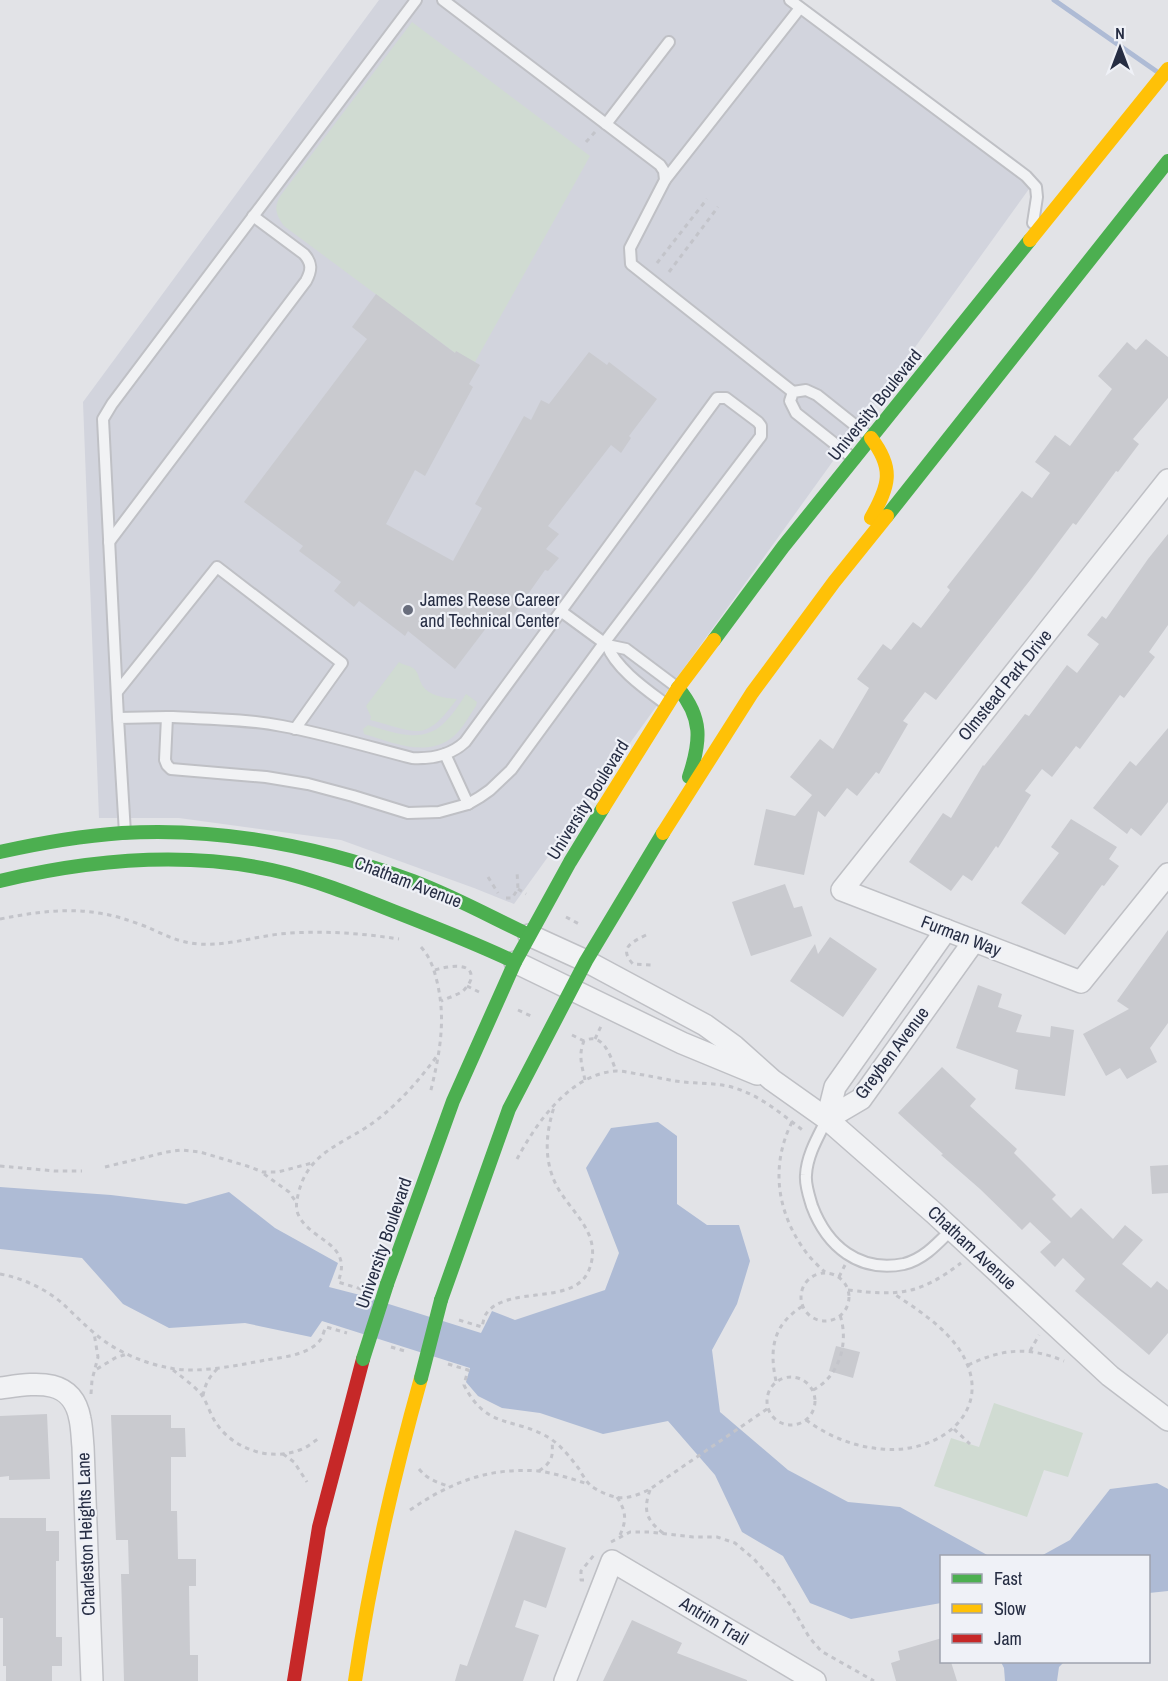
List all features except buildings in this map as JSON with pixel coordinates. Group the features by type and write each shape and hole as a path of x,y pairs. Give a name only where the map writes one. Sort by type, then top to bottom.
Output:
{"main road":[{"name":"University Boulevard","path":"294,1681 319,1527 363,1359 387,1284 453,1101 529,935 570,862 678,688 783,548 1168,69"},
{"path":"355,1681 389,1496 441,1300 509,1110 551,1026 586,961 680,804 752,693 834,582 1168,162"},
{"path":"834,582 884,495 887,472 885,460 881,449 871,438"},
{"path":"678,688 689,699 694,709 699,731 696,756 680,804"},
{"name":"Chatham Avenue","path":"0,881 66,866 126,847 192,834 241,837 342,857 413,881 529,935"},
{"name":"Chatham Avenue","path":"0,852 80,837 173,860 254,867 309,880 477,944 515,962"}],"street":[{"name":"Olmstead Park Drive","path":"842,890 1168,480"},
{"name":"Furman Way","path":"842,890 1081,982 1168,874"},
{"name":"Greyben Avenue","path":"827,1119 835,1086 946,930"},
{"name":"Chatham Avenue","path":"529,935 586,961 705,1025 734,1046 772,1080 827,1119 952,1229 1110,1376 1168,1420"},
{"name":"Greyben Avenue","path":"827,1119 861,1099 974,941"},
{"name":"Chatham Avenue","path":"515,962 682,1043 772,1080"},
{"name":"Charleston Heights Lane","path":"0,1388 52,1385 64,1392 77,1408 81,1432 92,1681"},
{"path":"565,1681 604,1582 605,1553"},
{"name":"Antrim Trail","path":"605,1553 815,1681"}],"lane":[{"path":"126,847 103,418 416,0"},
{"path":"443,0 660,165 664,171 665,180"},
{"path":"790,0 1026,176 1036,187 1037,197 1030,241"},
{"path":"800,8 665,180 630,248 631,264 793,392 806,390 817,395 871,438"},
{"path":"606,124 669,42"},
{"path":"109,542 310,273 309,259 304,254 253,216"},
{"path":"793,392 790,401 796,413 854,460"},
{"path":"118,718 167,717 254,722 295,729 412,758 423,759 457,749 465,742 562,612 717,398 726,398 761,426 761,436 511,770 490,790 468,804 439,812 408,813 308,784 266,777 171,769 165,760 167,717"},
{"path":"117,692 217,567 342,663 295,729"},
{"path":"562,612 606,644 626,649 678,688"},
{"path":"606,644 612,656 647,690 668,705"},
{"path":"445,754 468,804"},
{"path":"827,1119 809,1157 806,1176 808,1194 816,1218 839,1248 862,1262 885,1265 904,1263 920,1258 952,1229"}],"path":[{"path":"657,263 707,198"},
{"path":"669,272 718,207"},
{"path":"488,877 500,896 512,898 518,889 517,871"},
{"path":"518,889 601,936"},
{"path":"0,920 50,912 81,910 104,913 130,921 181,942 201,944 225,944 280,934 317,933 364,935 400,940"},
{"path":"646,935 630,944 626,950 627,956 633,964 652,965"},
{"path":"418,944 426,952 435,970 443,1018 439,1054 428,1100"},
{"path":"435,970 450,966 465,967 471,978 465,990 441,1001"},
{"path":"467,986 584,1041 588,1039 600,1041 611,1055 616,1071"},
{"path":"584,1041 580,1051 580,1060 585,1080"},
{"path":"105,1167 167,1152 181,1150 200,1152 263,1172 289,1192 296,1202 304,1177 312,1163 378,1119 420,1079 439,1054"},
{"path":"516,1161 542,1119 568,1091 585,1080 616,1071 734,1087 768,1104 816,1140"},
{"path":"792,1122 785,1136 781,1153 778,1174 781,1195 786,1214 803,1248 825,1272 839,1277 848,1290 847,1306 840,1315 829,1320 813,1318 802,1306 801,1298 801,1291 810,1277 825,1272"},
{"path":"263,1172 278,1172 312,1163"},
{"path":"0,1166 35,1170 82,1171"},
{"path":"848,1290 894,1294 933,1282 961,1263"},
{"path":"806,1420 841,1440 881,1449 901,1450 933,1442 954,1428 969,1407 972,1380 968,1365 960,1350 948,1334 894,1294"},
{"path":"776,1381 772,1355 774,1343 783,1323 792,1312 802,1306"},
{"path":"813,1390 831,1376 843,1347 844,1337 840,1315"},
{"path":"94,1332 99,1357 96,1370 128,1354"},
{"path":"1030,1351 1039,1335"},
{"path":"968,1365 1002,1352 1030,1351 1069,1363"},
{"path":"203,1396 209,1377 219,1367"},
{"path":"171,1369 203,1396 216,1424 238,1445 261,1452 283,1454 302,1449 320,1438"},
{"path":"793,1376 808,1383 815,1398 812,1414 806,1420 791,1425 784,1424 777,1421 767,1409 767,1393 776,1381 793,1376"},
{"path":"693,1459 767,1409"},
{"path":"954,1428 970,1444"},
{"path":"539,1471 548,1465 552,1457 552,1440"},
{"path":"283,1454 294,1462 307,1482"},
{"path":"417,1467 434,1482 449,1486"},
{"path":"409,1511 449,1486 480,1475 508,1471 539,1471 589,1484"},
{"path":"650,1489 646,1501 648,1518 664,1534"},
{"path":"604,1582 581,1580 581,1571 590,1558 605,1553 619,1536 625,1524 626,1516 617,1497"},
{"path":"619,1536 630,1532 717,1537 735,1543 754,1559 776,1584 809,1637 821,1651 874,1681"}],"shaded area":[{"name":"James Reese Career and Technical Center","path":"379,0 794,0 1034,182 514,904 341,840 179,818 99,818 83,402"},
{"path":"412,22 590,156 475,362 455,353 284,226 276,211 281,195"},
{"path":"399,662 414,669 422,685 429,692 457,699 446,713 428,729 410,730 370,720 366,706"},
{"path":"466,694 477,702 476,706 457,733 444,743 432,747 409,747 364,734 363,729 368,725 399,734 428,733 446,721"},
{"path":"994,1403 1083,1433 1068,1477 1044,1470 1027,1517 934,1486 951,1438 979,1447"}],"water":[{"path":"658,1122 677,1136 677,1204 707,1225 739,1225 750,1261 737,1304 712,1350 720,1412 788,1470 848,1502 900,1507 987,1555 940,1555 940,1603 851,1619 810,1603 783,1556 742,1532 715,1475 668,1421 603,1434 540,1413 502,1408 478,1396 466,1382 470,1368 322,1321 311,1337 245,1323 169,1328 123,1304 82,1258 0,1249 0,1187 111,1195 186,1204 229,1192 275,1228 338,1263 329,1287 481,1333 492,1311 515,1320 605,1290 619,1253 586,1168 611,1128"},
{"path":"1157,1483 1168,1489 1168,1591 1150,1593 1150,1555 1043,1555 1070,1540 1110,1489"},
{"path":"1002,1663 1063,1663 1059,1667 1057,1681 1005,1681"}],"waterway":[{"path":"1054,0 1156,71"}],"traffic: fast":[{"path":"887,516 1168,161"},
{"path":"714,640 783,547 1030,240"},
{"path":"678,688 696,720 696,752 689,777"},
{"path":"387,1284 453,1101 515,962 570,862 603,808"},
{"path":"0,852 61,840 122,833 196,833 270,842 343,858 413,881 529,935"},
{"path":"441,1300 509,1109 586,961 663,833"},
{"path":"0,881 101,863 170,860 238,864 272,870 333,888 454,935 515,962"},
{"path":"363,1359 387,1284"},
{"path":"421,1378 441,1300"}],"traffic: slow":[{"path":"1030,240 1168,69"},
{"path":"871,438 884,459 887,478 882,496 871,518"},
{"path":"663,833 752,693 834,582 887,516"},
{"path":"603,808 678,688 714,640"},
{"path":"355,1681 383,1528 421,1378"}],"traffic: jam":[{"path":"294,1681 319,1527 363,1359"}],"place":[{"name":"James Reese Career and Technical Center","path":"408,610"}]}
